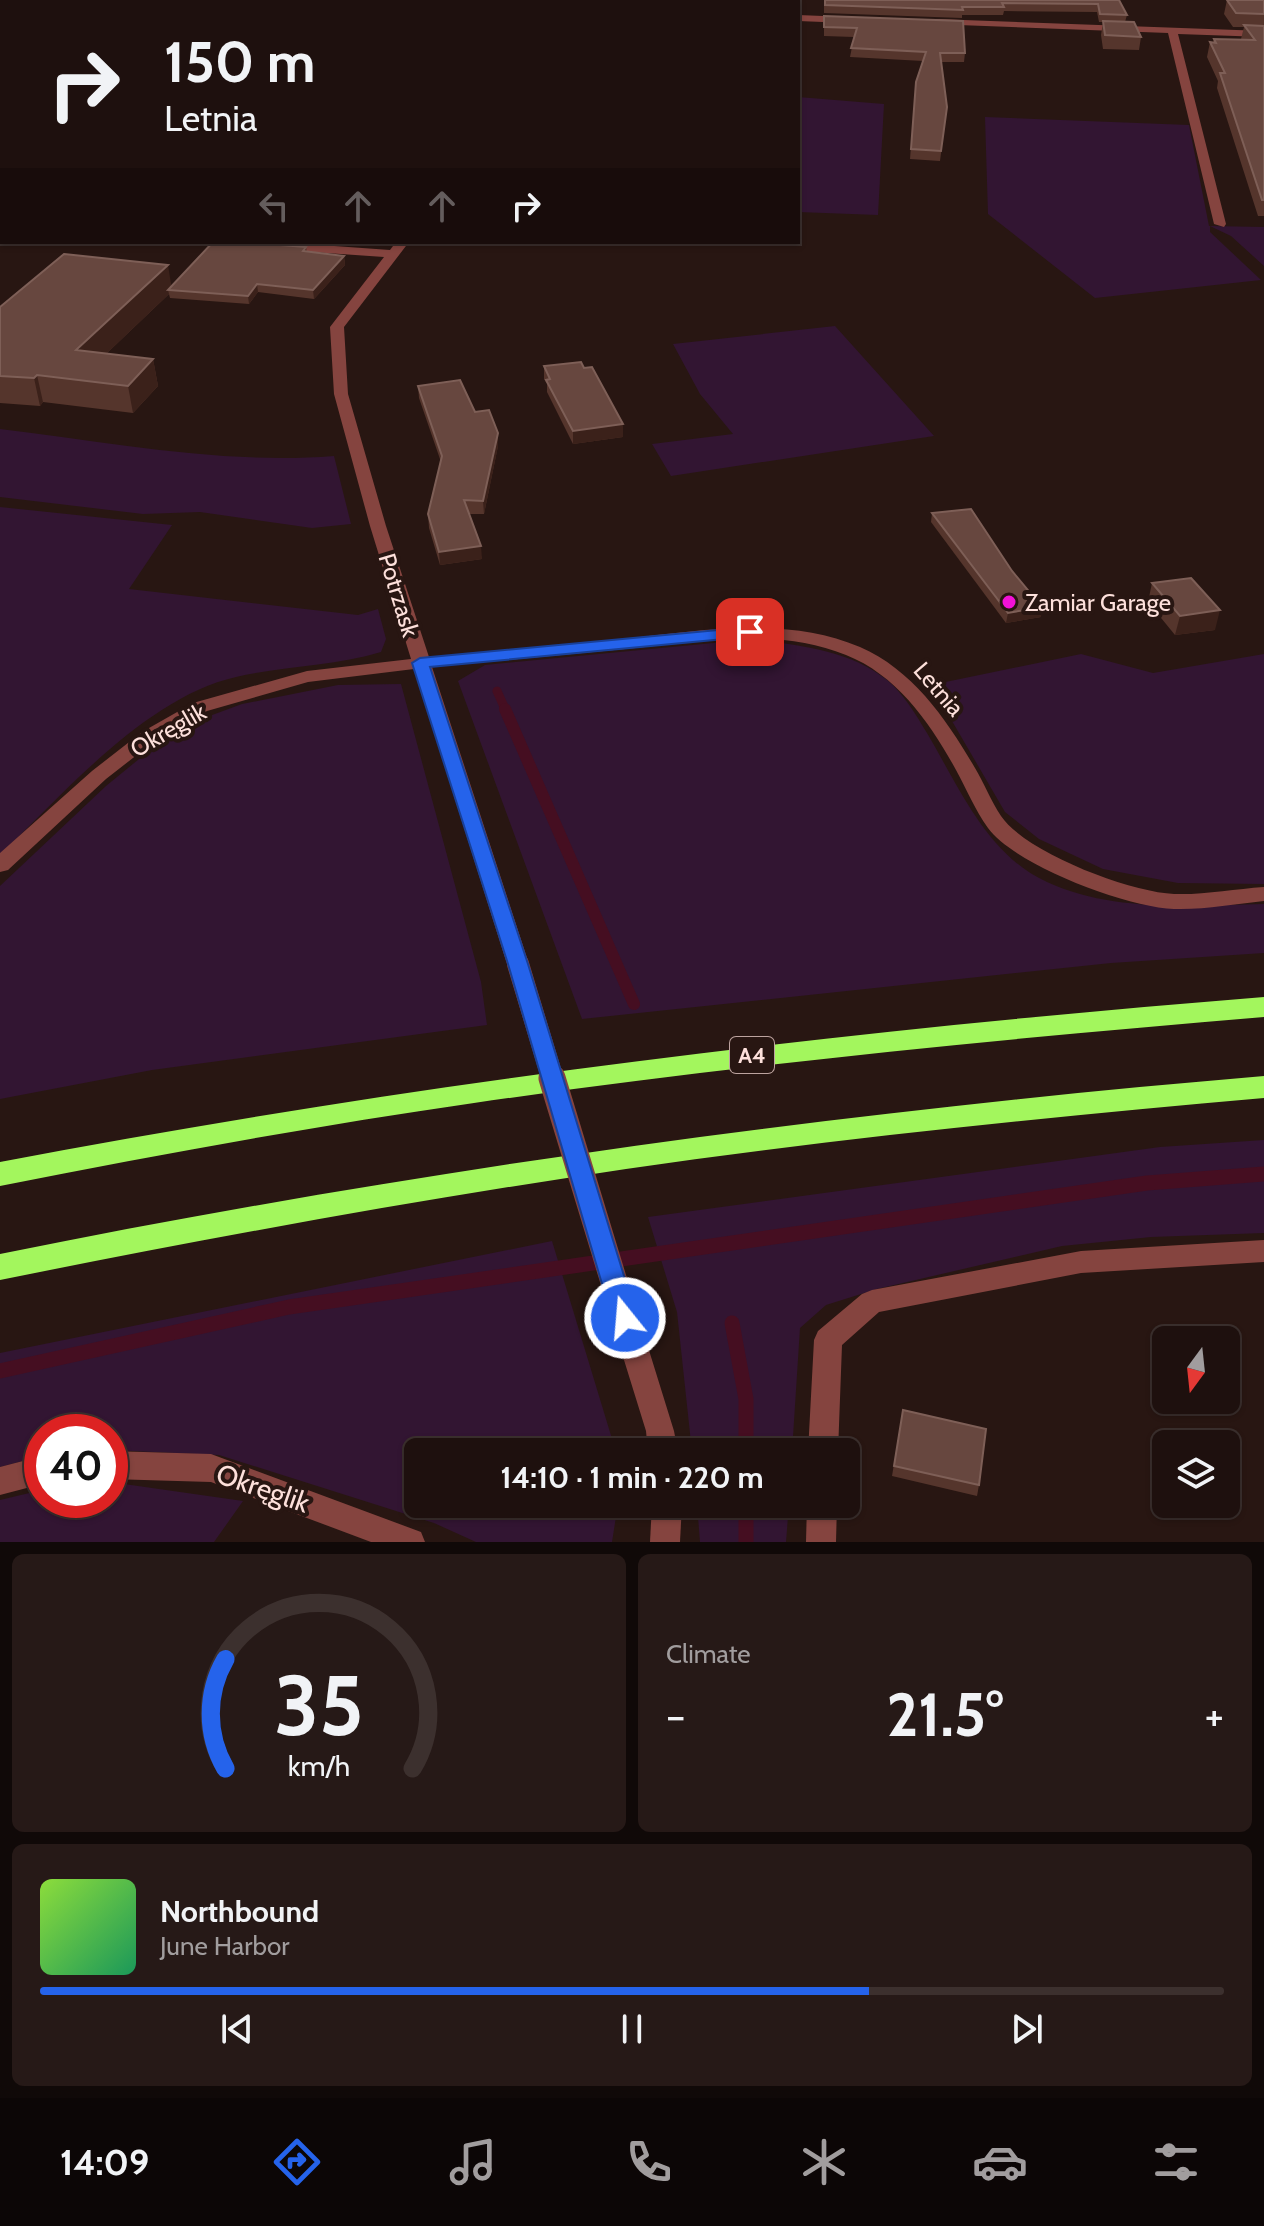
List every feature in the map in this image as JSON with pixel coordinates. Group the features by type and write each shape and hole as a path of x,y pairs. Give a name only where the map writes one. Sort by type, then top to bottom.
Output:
{"highway":[{"name":"A4","path":"0,1174 343,1113 620,1071 980,1031 1264,1007"},
{"path":"0,1267 302,1210 529,1172 737,1142 968,1115 1264,1087"}],"street":[{"path":"800,18 860,20"},
{"path":"919,22 1264,34"},
{"path":"1173,32 1220,224"},
{"path":"283,244 398,248"},
{"name":"Potrzask","path":"398,248 337,327 341,394 420,663 518,964 661,1438"},
{"name":"Letnia","path":"420,663 750,632 802,635 861,651 904,682 944,732 1002,832 1073,874 1162,901 1264,894"},
{"name":"Okręglik","path":"0,865 111,765 149,736 200,707 307,677 420,663"},
{"path":"824,1438 828,1340 872,1302 1081,1262 1264,1251"},
{"name":"Okręglik","path":"128,1466 211,1468 410,1542"},
{"path":"0,1481 24,1475"},
{"path":"665,1542 666,1518"},
{"path":"821,1542 822,1518"}],"shaded area":[{"path":"800,97 884,104 878,215 800,212"},
{"path":"985,117 1189,125 1210,232 1261,280 1095,298 988,214"},
{"path":"1210,226 1264,227 1264,266 1231,236"},
{"path":"835,326 934,436 671,476 652,444 733,434 700,394 673,344"},
{"path":"0,429 209,455 334,456 351,524 312,528 200,512 143,514 0,497"},
{"path":"0,507 172,525 129,589 358,615 378,609 386,639 381,652 236,677 203,688 171,705 109,750 0,855"},
{"path":"755,639 841,656 887,680 914,712 976,818 1007,855 1026,870 1073,892 1127,903 1182,906 1264,904 1264,953 1111,963 582,1019 458,681 485,665"},
{"path":"1081,654 1153,673 1264,654 1264,884 1178,883 1103,869 1039,839 1005,812 931,685"},
{"path":"401,684 481,982 487,1025 152,1070 0,1099 0,886 106,786 177,728 242,704 338,685"},
{"path":"1264,1140 1264,1233 1151,1237 1062,1246 877,1289 826,1305 800,1328 793,1438 690,1438 677,1312 648,1217 1160,1147"},
{"path":"552,1241 612,1438 404,1438 404,1514 219,1455 128,1451 128,1414 24,1414 24,1461 0,1467 0,1353"},
{"path":"128,1485 243,1501 214,1542 0,1542 0,1500 24,1494 24,1518 128,1518"},
{"path":"418,1518 616,1518 612,1542 476,1542"},
{"path":"698,1518 788,1518 786,1542 700,1542"}],"building":[{"path":"825,0 1119,0 1127,15 1100,14 1098,4 1002,3 1004,7 962,7 963,10 825,5"},
{"path":"1227,0 1264,0 1264,14 1236,13"},
{"path":"824,16 963,21 965,53 940,53 947,107 941,151 911,149 916,82 926,52 851,48 857,28 824,27"},
{"path":"1103,21 1134,22 1141,37 1105,35"},
{"path":"1244,25 1264,26 1264,200 1220,73 1225,73 1210,42 1216,43 1214,39 1255,40"},
{"path":"211,244 306,247 303,251 344,256 313,290 257,284 248,296 168,290"},
{"path":"64,254 168,265 76,350 153,359 128,386 37,375 34,378 0,376 0,307"},
{"path":"581,362 584,368 592,367 623,424 573,431 546,380 550,379 544,366"},
{"path":"460,380 475,412 489,410 498,433 483,501 464,500 481,546 439,552 428,514 442,456 418,386"},
{"path":"971,509 1012,571 1042,607 1008,613 932,513"},
{"path":"1191,578 1220,610 1180,616 1152,583"},
{"path":"903,1410 986,1429 979,1485 894,1466"}],"waterway":[{"path":"497,691 506,711"},
{"path":"505,709 634,1004"},
{"path":"0,1371 289,1307 1147,1183 1264,1174"},
{"path":"732,1323 746,1399 746,1438"},
{"path":"746,1518 746,1542"}],"place":[{"name":"Zamiar Garage","path":"1009,602"}],"route":[{"path":"625,1318 518,964 420,663 750,632"}]}
